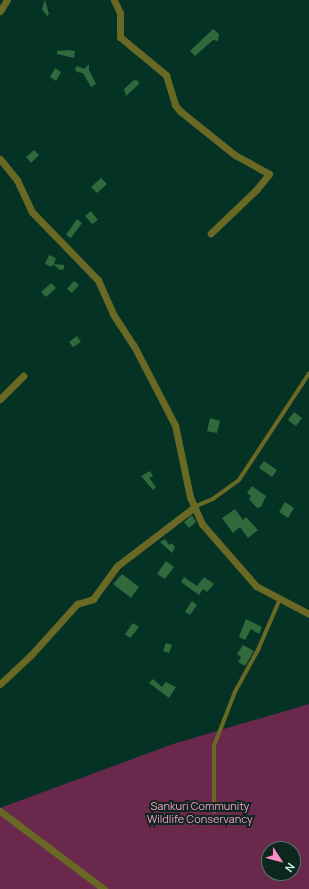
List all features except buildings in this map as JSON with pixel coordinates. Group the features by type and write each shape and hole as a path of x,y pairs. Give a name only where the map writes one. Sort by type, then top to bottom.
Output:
{"street":[{"path":"0,11 7,0"},
{"path":"114,0 120,12 122,41 166,75 175,104 180,111 235,155 269,174 257,189 211,233"},
{"path":"0,159 17,180 32,212 98,280 113,314 134,346 175,425 193,508 202,524 248,579 264,592 309,612"},
{"path":"0,399 23,376"},
{"path":"0,684 31,655 77,604 94,599 118,566 193,508"},
{"path":"0,811 104,889"}],"lane":[{"path":"193,508 213,499 239,480 309,374"},
{"path":"214,812 214,746 235,692 258,650 280,599"}],"green space":[{"name":"Sankuri Community Wildlife Conservancy","path":"309,704 309,889 0,889 0,808 173,744"}]}
